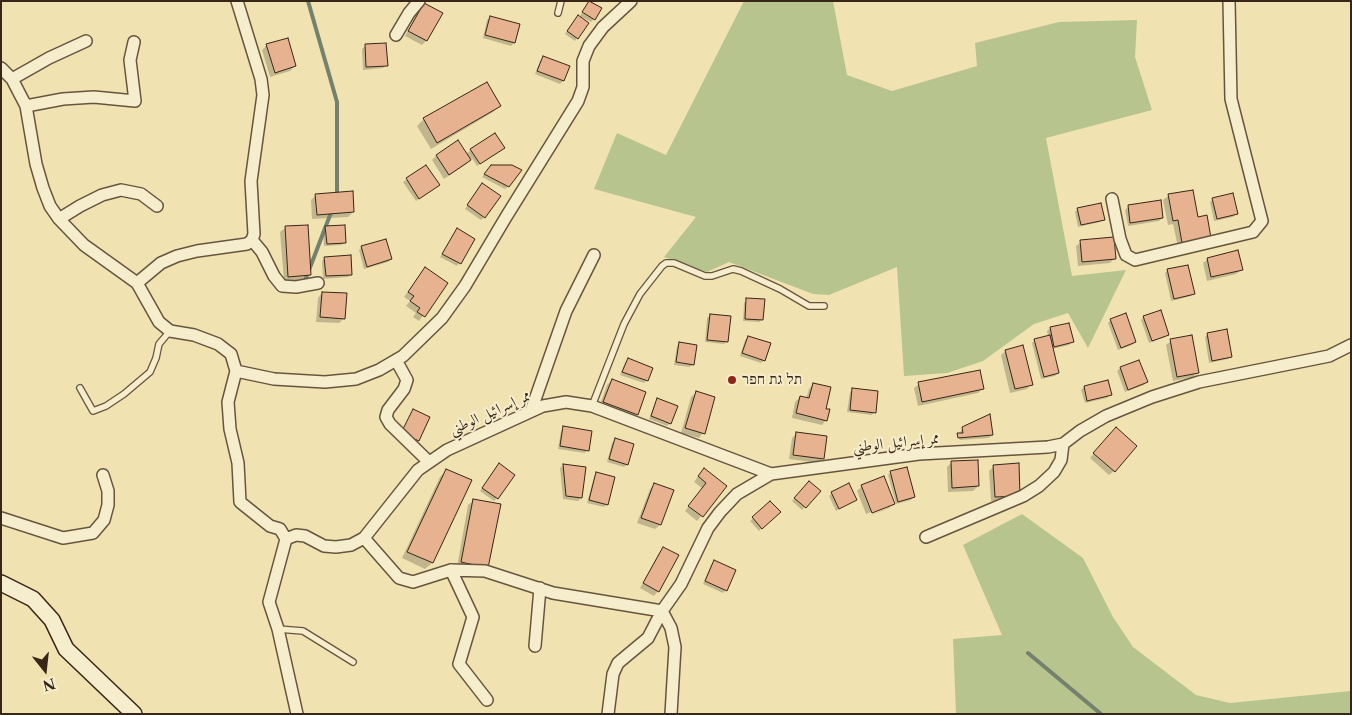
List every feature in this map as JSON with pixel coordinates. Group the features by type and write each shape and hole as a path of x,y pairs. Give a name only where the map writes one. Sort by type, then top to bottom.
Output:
{"street":[{"path":"137,283 161,263 177,256 197,251 247,244 252,240 254,234 251,181 263,95 261,79 238,1"},
{"path":"396,35 409,13 419,1"},
{"path":"236,370 274,379 325,382 356,379 379,370 403,356 442,318 465,286 578,101 583,87 583,61 589,46 603,26 631,1"},
{"path":"1112,199 1120,239 1126,255 1135,260 1253,232 1262,221 1231,99 1229,1"},
{"path":"12,79 49,58 86,41"},
{"path":"26,106 63,99 94,97 135,101 130,60 134,42"},
{"path":"1,68 12,79 26,106 36,164 50,206 59,219 84,246 137,283 159,322 170,331 194,334 218,344 231,354 236,370 228,402 230,429 238,463 240,502 270,526 280,529 286,540 269,602 278,629 297,714"},
{"path":"59,219 102,195 121,190 141,194 157,206"},
{"path":"252,240 262,252 274,276 282,286 318,283"},
{"path":"531,411 566,311 594,256"},
{"name":"ممر إسرائيل الوطني","path":"364,538 418,470 447,450 543,406 566,402 592,406 771,474 919,454 1048,447 1063,444 1080,431 1106,416 1152,397 1200,382 1329,356 1351,345"},
{"path":"396,360 407,380 404,389 388,410 386,417 390,424 429,462"},
{"path":"926,537 1023,496 1039,486 1054,472 1060,460 1063,444"},
{"path":"608,714 613,674 618,663 648,638 662,610 681,584 708,528 737,494 771,474"},
{"path":"1,518 63,538 93,533 104,520 108,506 108,491 103,475"},
{"path":"286,540 296,535 305,536 324,546 336,547 351,545 364,538 399,578 413,582 451,570 485,571 552,593 662,610"},
{"path":"451,570 473,617 459,664 487,700"},
{"path":"1,583 33,599 52,620 66,649 134,714"},
{"path":"535,646 540,588"},
{"path":"662,610 671,628 675,647 671,714"}],"lane":[{"path":"558,13 561,1"},
{"path":"592,406 624,324 640,294 666,263 674,263 705,276 712,276 733,268 809,306 824,306"},
{"path":"80,388 93,411 106,406 124,394 150,372 159,344 170,331"},
{"path":"278,629 303,631 353,662"}],"green space":[{"path":"744,1 833,1 847,75 892,91 977,66 975,43 1059,22 1137,20 1135,57 1152,110 1046,138 1072,276 1126,270 1088,348 1068,313 1034,324 983,361 947,373 904,376 897,267 829,295 813,294 729,262 707,272 664,257 696,217 594,189 617,133 666,155"},
{"path":"1022,514 1083,558 1113,617 1133,647 1196,695 1230,703 1351,691 1351,714 956,714 953,639 1002,635 963,545"}],"building":[{"path":"589,1 602,8 595,20 582,12"},
{"path":"424,3 443,13 427,41 408,31"},
{"path":"578,15 589,23 578,39 567,31"},
{"path":"490,16 520,24 515,43 485,35"},
{"path":"288,38 296,66 275,73 266,44"},
{"path":"386,43 388,66 366,67 365,44"},
{"path":"543,56 570,66 564,81 537,71"},
{"path":"487,82 501,106 437,143 423,118"},
{"path":"495,133 505,148 480,164 470,149"},
{"path":"458,140 471,160 449,175 436,155"},
{"path":"426,165 440,185 419,199 406,178"},
{"path":"491,165 512,165 522,170 509,187 484,174"},
{"path":"482,183 501,196 485,218 467,205"},
{"path":"1193,190 1198,217 1207,215 1211,238 1182,243 1178,220 1173,221 1168,194"},
{"path":"353,191 354,212 317,215 315,194"},
{"path":"1233,193 1238,214 1217,219 1212,198"},
{"path":"1161,200 1163,218 1130,223 1128,205"},
{"path":"1101,203 1105,220 1081,225 1077,208"},
{"path":"308,225 311,275 288,277 285,226"},
{"path":"345,225 346,243 327,244 325,226"},
{"path":"457,228 475,239 461,264 442,254"},
{"path":"1114,237 1116,259 1082,262 1080,240"},
{"path":"386,239 392,259 367,267 361,246"},
{"path":"1238,250 1243,270 1211,277 1207,258"},
{"path":"351,255 352,275 326,276 324,257"},
{"path":"1188,265 1195,294 1174,299 1167,269"},
{"path":"425,267 448,283 425,317 417,312 420,308 410,301 414,296 408,292"},
{"path":"322,292 347,293 345,319 320,317"},
{"path":"746,298 765,299 763,320 745,319"},
{"path":"1161,310 1169,335 1152,341 1143,316"},
{"path":"1126,313 1136,342 1121,348 1110,319"},
{"path":"710,314 731,316 728,342 707,340"},
{"path":"1069,323 1074,342 1054,347 1050,327"},
{"path":"1227,329 1232,357 1212,361 1207,333"},
{"path":"1050,335 1059,373 1044,377 1034,339"},
{"path":"1192,335 1199,373 1177,377 1170,339"},
{"path":"748,336 771,343 765,361 742,353"},
{"path":"679,342 697,345 694,365 676,362"},
{"path":"1023,345 1033,385 1015,389 1005,350"},
{"path":"628,358 653,368 648,381 622,372"},
{"path":"1139,360 1148,382 1128,390 1120,367"},
{"path":"980,370 984,389 922,402 918,382"},
{"path":"612,379 646,392 638,415 603,402"},
{"path":"1108,380 1112,395 1087,401 1084,386"},
{"path":"813,383 831,387 826,409 830,409 827,421 796,413 800,396 809,398"},
{"path":"852,388 878,391 876,413 850,410"},
{"path":"696,391 715,397 705,434 685,428"},
{"path":"657,398 678,406 671,424 651,416"},
{"path":"413,409 430,417 419,441 401,433"},
{"path":"990,414 993,435 958,438 957,433 963,433 962,427"},
{"path":"563,426 592,431 589,451 560,446"},
{"path":"1116,427 1137,446 1115,472 1093,453"},
{"path":"796,432 827,436 824,459 793,455"},
{"path":"615,438 634,444 628,465 609,459"},
{"path":"978,460 979,486 952,488 951,461"},
{"path":"499,463 515,475 498,499 482,488"},
{"path":"1019,463 1020,496 995,497 993,465"},
{"path":"563,464 586,467 582,498 566,496"},
{"path":"907,467 915,497 898,502 890,471"},
{"path":"704,468 727,486 703,517 688,506 706,483 698,476"},
{"path":"446,469 472,480 433,563 407,552"},
{"path":"596,472 615,477 608,505 589,500"},
{"path":"884,476 895,504 872,513 861,485"},
{"path":"809,481 821,491 806,508 794,498"},
{"path":"654,483 674,490 661,525 641,518"},
{"path":"849,483 857,500 839,509 831,492"},
{"path":"473,499 501,504 488,568 461,562"},
{"path":"770,501 781,512 762,529 752,517"},
{"path":"663,547 679,555 659,592 643,583"},
{"path":"714,560 736,570 727,591 705,581"}],"waterway":[{"path":"308,1 337,102 337,197"},
{"path":"306,278 332,210"},
{"path":"1028,653 1101,714"}],"place":[{"name":"תל גת חפר","path":"732,380"}]}
